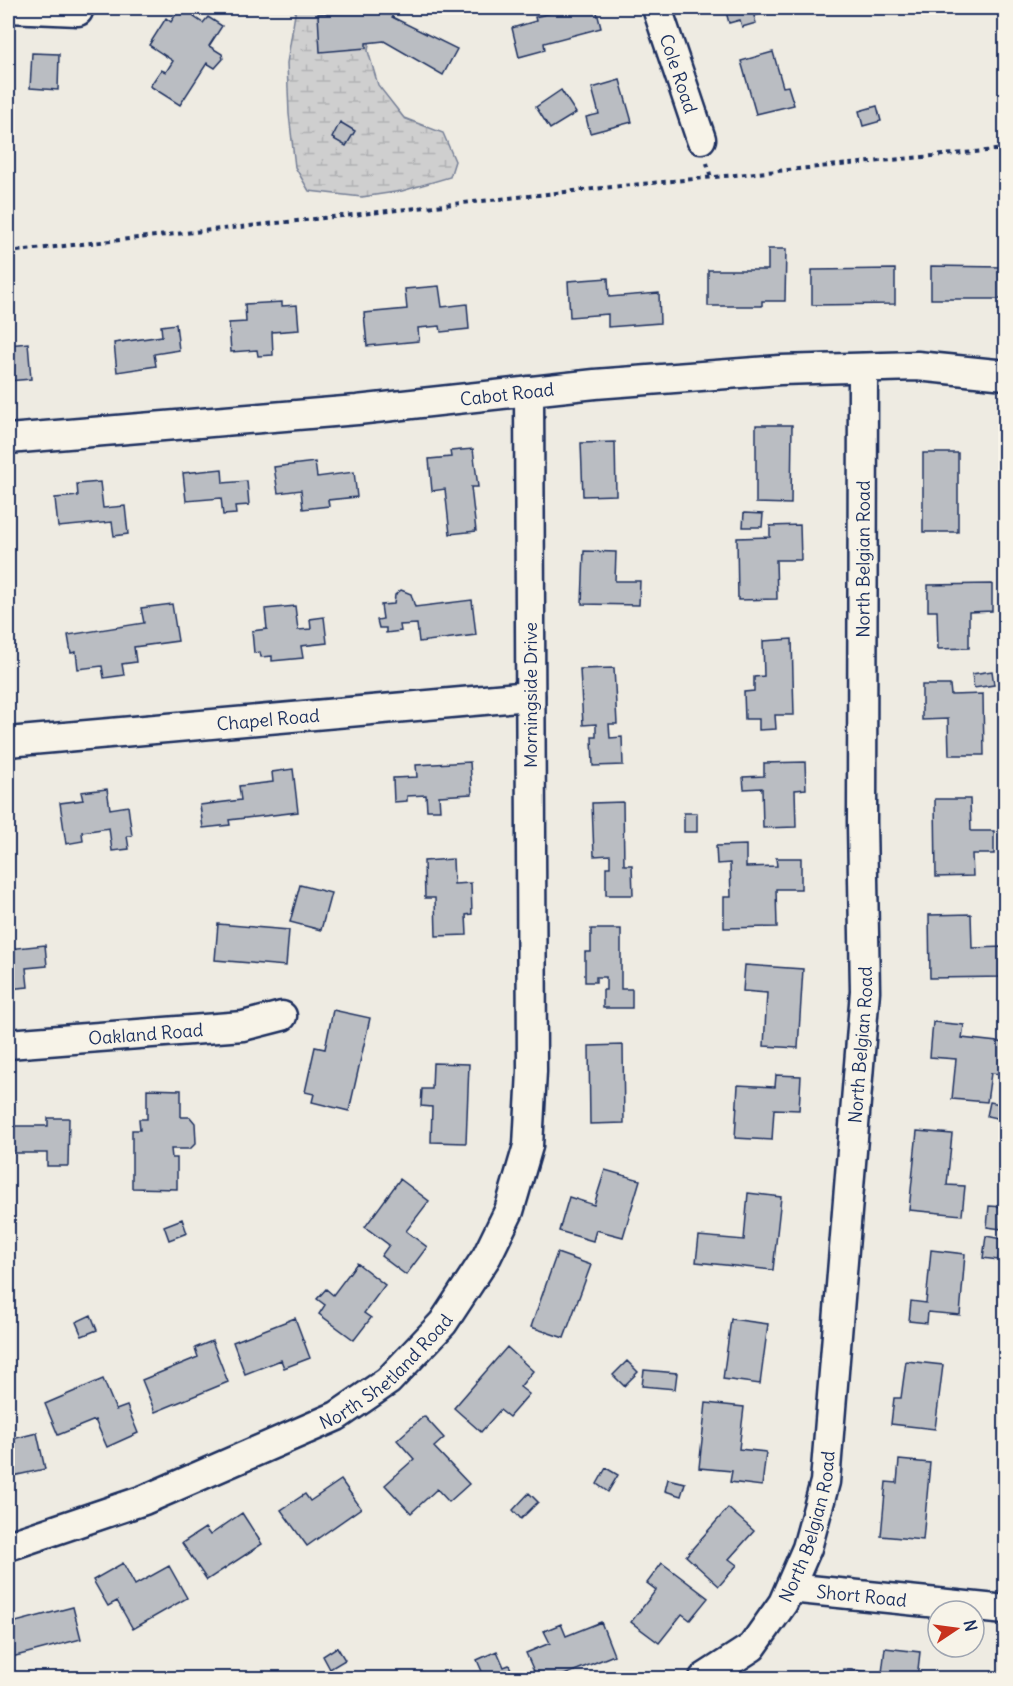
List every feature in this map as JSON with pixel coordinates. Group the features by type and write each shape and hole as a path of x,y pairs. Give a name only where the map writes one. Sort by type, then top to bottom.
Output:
{"street":[{"path":"8,8 78,11"},
{"name":"Cole Road","path":"657,8 701,139"},
{"name":"Cabot Road","path":"8,439 357,410 529,391 780,370 917,366 1005,375"},
{"name":"North Belgian Road","path":"704,1678 752,1647 783,1603 807,1548 825,1482 864,991 863,368"},
{"name":"Morningside Drive","path":"529,391 531,999"},
{"name":"Chapel Road","path":"8,742 530,696"},
{"name":"North Shetland Road","path":"8,1546 144,1500 337,1416 388,1381 443,1323 487,1256 508,1211 528,1146 532,1071 531,999"},
{"name":"Oakland Road","path":"8,1044 243,1026 282,1016"},
{"name":"Short Road","path":"790,1588 1005,1610"}],"path":[{"path":"8,252 621,186 1005,149"}],"green space":[{"path":"296,8 375,8 368,51 378,85 404,118 443,133 455,161 450,177 402,191 362,197 309,191 295,167 289,114 287,63"}],"building":[{"path":"180,8 191,8 197,12 194,17 203,23 208,17 222,26 209,46 222,54 223,59 215,68 207,63 180,105 150,86 161,70 166,72 173,61 149,45 166,18 171,22"},
{"path":"367,8 392,8 392,17 457,49 443,75 384,41 366,43 366,48 320,52 318,14 366,11"},
{"path":"571,8 596,8 601,28 544,43 545,50 519,57 512,28 536,21 535,17"},
{"path":"725,8 758,8 760,14 754,16 756,23 742,27 740,20 729,23"},
{"path":"773,52 783,87 788,86 794,105 756,114 741,61"},
{"path":"32,53 59,54 58,90 30,88"},
{"path":"620,80 632,122 590,133 586,117 599,114 592,88"},
{"path":"561,90 576,113 550,129 536,107"},
{"path":"877,106 881,121 863,126 859,111"},
{"path":"340,122 355,131 346,146 332,138"},
{"path":"768,249 786,249 785,301 762,301 762,306 708,306 708,270 768,270"},
{"path":"931,266 1003,267 1002,299 931,299"},
{"path":"895,269 895,304 812,305 812,270"},
{"path":"608,278 609,297 659,293 660,323 608,327 608,314 570,317 568,281"},
{"path":"439,286 442,307 467,304 469,329 441,332 440,326 418,328 419,341 367,346 364,313 407,309 405,289"},
{"path":"282,302 282,306 297,305 299,330 272,332 273,355 258,356 257,350 231,352 229,323 246,322 245,304"},
{"path":"176,324 179,350 154,354 156,366 117,372 114,343 162,336 161,326"},
{"path":"28,343 31,379 8,381 8,345"},
{"path":"756,425 792,425 791,504 756,503"},
{"path":"615,442 616,495 583,496 581,443"},
{"path":"473,449 478,487 471,487 476,531 450,534 445,489 432,491 429,459 451,457 450,451"},
{"path":"923,453 958,453 958,532 923,532"},
{"path":"315,462 317,477 354,472 357,497 328,500 329,506 303,509 301,490 278,493 274,467"},
{"path":"222,469 223,483 247,481 249,505 235,506 236,514 223,515 221,498 186,501 183,473"},
{"path":"100,482 103,508 125,506 128,534 114,536 112,522 58,527 55,498 78,496 77,484"},
{"path":"744,513 763,514 762,527 743,527"},
{"path":"800,525 801,560 776,560 777,599 738,600 737,538 770,537 770,526"},
{"path":"584,551 616,552 615,581 640,581 639,605 582,604"},
{"path":"992,584 992,611 969,612 969,648 938,649 937,611 928,611 928,585"},
{"path":"401,590 411,594 415,607 472,600 476,635 419,642 417,624 400,625 401,631 386,633 386,628 379,628 377,620 383,619 381,605 394,604 395,595"},
{"path":"172,604 178,641 134,647 136,662 122,664 124,675 104,678 102,666 78,669 76,652 71,653 68,635 144,623 141,608"},
{"path":"295,606 298,630 311,629 310,619 324,617 327,643 301,646 303,658 272,661 272,656 261,657 260,652 254,653 252,631 267,629 265,609"},
{"path":"792,639 794,715 775,715 776,729 759,730 759,719 745,719 744,692 754,691 754,677 764,676 763,641"},
{"path":"614,668 617,724 609,724 610,738 622,737 623,765 593,766 592,737 596,737 596,724 583,725 580,669"},
{"path":"992,671 994,685 974,688 972,674"},
{"path":"922,685 950,685 951,695 983,694 984,755 949,755 948,719 922,720"},
{"path":"470,762 472,794 439,796 440,810 427,810 426,795 407,796 407,801 394,802 393,778 417,777 416,765"},
{"path":"805,762 806,789 795,790 796,827 763,828 762,788 744,789 743,777 764,776 764,763"},
{"path":"293,769 298,812 229,820 230,825 203,828 200,805 241,800 239,786 273,782 272,772"},
{"path":"107,789 110,809 128,806 132,836 127,836 129,849 112,851 109,828 82,832 83,841 66,844 60,803 83,800 81,792"},
{"path":"935,799 970,799 971,831 994,831 994,854 972,854 973,876 936,877"},
{"path":"623,802 624,865 632,865 633,895 606,895 606,867 610,867 610,855 594,856 592,803"},
{"path":"684,813 697,813 697,832 684,832"},
{"path":"746,845 746,867 777,866 776,858 801,858 801,889 776,889 777,927 724,928 724,897 731,897 730,863 717,864 716,846"},
{"path":"453,859 454,884 471,883 472,914 466,915 467,935 436,936 435,898 425,898 424,861"},
{"path":"300,885 331,893 321,930 290,922"},
{"path":"971,914 972,948 1004,947 1005,977 930,978 929,915"},
{"path":"218,924 289,930 286,966 215,960"},
{"path":"591,929 621,929 621,989 632,989 632,1008 603,1008 606,977 596,977 596,982 585,982 585,952 591,952"},
{"path":"45,945 47,966 26,968 28,987 8,989 8,949"},
{"path":"745,965 803,969 798,1048 764,1046 767,993 743,991"},
{"path":"333,1010 370,1018 349,1111 312,1102 314,1094 305,1092 315,1047 325,1049"},
{"path":"933,1022 964,1025 962,1038 1006,1043 1006,1066 1003,1066 1002,1074 991,1073 987,1102 952,1099 956,1059 930,1057"},
{"path":"623,1045 624,1123 590,1124 589,1046"},
{"path":"433,1063 469,1064 466,1143 431,1142 432,1107 421,1106 422,1089 432,1089"},
{"path":"776,1075 801,1076 799,1110 774,1109 772,1140 735,1138 738,1085 775,1087"},
{"path":"147,1089 181,1090 181,1117 190,1117 195,1123 196,1143 190,1149 171,1149 172,1158 177,1158 177,1189 132,1188 132,1130 140,1130 139,1119 147,1119"},
{"path":"990,1102 1006,1105 1006,1120 987,1116"},
{"path":"48,1118 69,1118 68,1166 47,1166 47,1153 8,1153 8,1126 48,1126"},
{"path":"917,1131 952,1134 947,1185 965,1186 962,1215 909,1210"},
{"path":"605,1170 640,1180 623,1237 596,1230 593,1241 559,1231 569,1197 594,1205"},
{"path":"400,1179 429,1201 406,1231 427,1247 406,1275 381,1256 389,1245 365,1227"},
{"path":"748,1193 781,1197 773,1270 696,1262 699,1236 744,1240"},
{"path":"989,1206 1004,1207 1001,1229 987,1227"},
{"path":"182,1219 187,1233 169,1240 164,1226"},
{"path":"986,1236 1002,1239 998,1260 983,1258"},
{"path":"931,1250 965,1254 960,1315 928,1312 927,1323 909,1321 911,1301 926,1303"},
{"path":"557,1253 591,1265 564,1338 531,1327"},
{"path":"357,1263 385,1285 364,1313 371,1318 354,1340 319,1314 325,1305 317,1299 326,1289 333,1295"},
{"path":"91,1315 97,1330 82,1336 76,1322"},
{"path":"295,1318 310,1358 284,1368 281,1360 245,1374 233,1342"},
{"path":"731,1319 768,1324 760,1384 723,1379"},
{"path":"212,1341 228,1382 155,1412 142,1380 198,1357 195,1348"},
{"path":"507,1347 533,1371 520,1387 529,1394 509,1417 500,1410 481,1432 454,1408"},
{"path":"627,1361 638,1372 624,1386 613,1375"},
{"path":"906,1361 943,1365 935,1429 891,1424 894,1398 901,1398"},
{"path":"644,1370 677,1373 675,1389 642,1386"},
{"path":"103,1379 116,1410 127,1406 138,1433 107,1447 95,1420 58,1435 45,1404"},
{"path":"706,1403 744,1407 739,1449 766,1452 762,1486 730,1482 732,1471 699,1468"},
{"path":"424,1416 444,1438 434,1447 469,1484 449,1502 437,1489 411,1513 385,1485 414,1459 397,1440"},
{"path":"37,1433 45,1469 8,1477 8,1440"},
{"path":"899,1460 930,1463 923,1540 881,1536 886,1482 897,1483"},
{"path":"606,1468 618,1475 608,1492 597,1484"},
{"path":"668,1479 685,1483 681,1496 665,1491"},
{"path":"341,1480 361,1508 307,1546 281,1510 305,1494 310,1501"},
{"path":"529,1493 538,1502 521,1519 513,1510"},
{"path":"728,1508 754,1531 729,1559 737,1565 719,1586 686,1556"},
{"path":"242,1513 262,1544 207,1580 182,1543 205,1528 210,1535"},
{"path":"123,1563 135,1585 169,1566 187,1598 133,1629 117,1601 108,1606 93,1580"},
{"path":"662,1563 708,1598 690,1620 682,1614 659,1643 631,1622 656,1590 647,1583"},
{"path":"73,1607 81,1639 8,1658 8,1624"},
{"path":"601,1622 614,1655 557,1678 537,1678 526,1653 550,1643 544,1631 561,1624 566,1636"},
{"path":"337,1647 345,1660 330,1669 323,1656"},
{"path":"885,1648 920,1652 917,1678 843,1678 844,1669 882,1673"},
{"path":"497,1651 504,1667 509,1665 515,1678 478,1678 484,1676 477,1660"}]}
